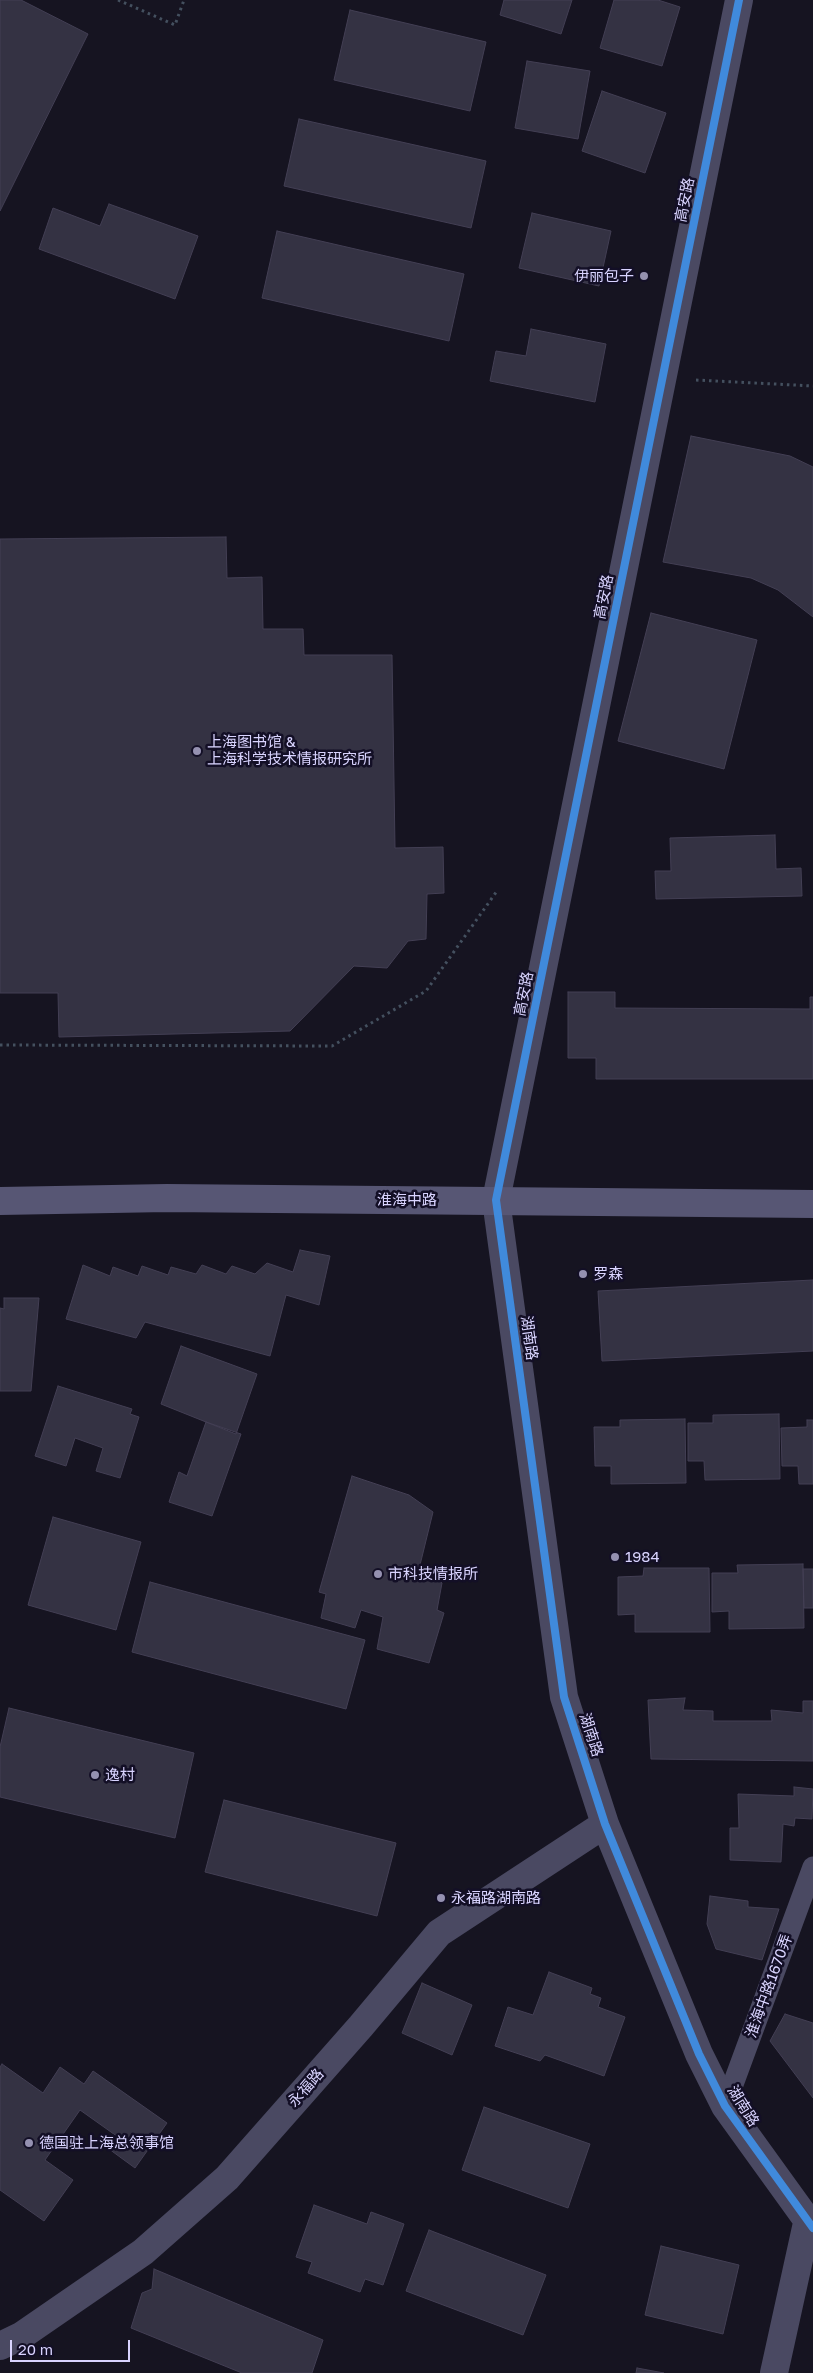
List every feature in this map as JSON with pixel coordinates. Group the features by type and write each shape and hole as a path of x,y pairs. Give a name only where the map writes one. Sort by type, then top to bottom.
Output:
{"main road":[{"name":"淮海中路","path":"0,1200 167,1198 813,1204"}],"street":[{"name":"高安路","path":"496,1200 739,0"},
{"name":"湖南路","path":"496,1200 564,1697 605,1824 699,2054 724,2106 810,2226"},
{"name":"永福路","path":"0,2346 21,2336 143,2252 227,2178 361,2026 439,1933 605,1824"},
{"path":"774,2373 810,2226"}],"lane":[{"name":"淮海中路1670弄","path":"724,2106 813,1867"}],"path":[{"path":"118,0 175,25 184,0"},
{"path":"663,379 813,386"},
{"path":"0,1045 332,1046 426,991 497,891"}],"building":[{"path":"0,0 21,0 88,34 0,211"},
{"path":"504,0 572,0 561,34 500,15"},
{"path":"614,0 658,0 680,7 662,66 600,48"},
{"path":"350,10 486,42 470,111 334,80"},
{"path":"527,61 590,71 578,139 515,128"},
{"path":"602,91 666,113 645,173 582,151"},
{"path":"299,119 486,161 471,228 284,186"},
{"path":"109,204 198,236 175,299 39,249 53,208 100,226"},
{"path":"532,213 611,231 599,286 519,268"},
{"path":"277,231 464,274 449,341 262,298"},
{"path":"531,329 606,344 595,402 490,381 496,351 526,356"},
{"path":"691,436 790,456 813,467 813,617 778,590 751,578 663,562"},
{"name":"上海图书馆 & 上海科学技术情报研究所","path":"226,537 227,578 262,577 263,629 303,629 304,655 392,655 395,848 443,847 444,893 427,894 426,939 408,941 387,968 354,966 290,1031 59,1037 58,993 0,993 0,539"},
{"path":"651,613 757,640 724,769 618,741"},
{"path":"775,835 776,869 801,868 802,896 656,899 655,871 671,871 670,838"},
{"path":"568,992 615,992 615,1008 810,1009 810,997 813,997 813,1079 596,1079 596,1058 568,1058"},
{"path":"300,1250 330,1256 319,1305 286,1295 270,1356 145,1322 136,1338 66,1319 83,1265 110,1276 113,1267 138,1276 142,1266 168,1275 171,1267 196,1274 202,1265 226,1274 232,1266 255,1274 267,1263 293,1272"},
{"path":"813,1280 813,1351 602,1361 598,1291"},
{"path":"4,1298 39,1298 31,1391 0,1391 0,1308 4,1309"},
{"path":"181,1346 257,1374 236,1434 161,1404"},
{"path":"58,1386 132,1409 130,1414 139,1417 120,1478 96,1471 103,1448 75,1438 66,1466 35,1456"},
{"path":"779,1414 780,1479 705,1480 704,1461 688,1461 688,1423 713,1423 713,1415"},
{"path":"685,1419 686,1483 611,1484 611,1466 595,1466 594,1427 620,1427 620,1420"},
{"path":"807,1420 813,1420 813,1484 799,1484 798,1466 782,1466 781,1428 807,1427"},
{"path":"206,1422 241,1434 212,1516 169,1502 179,1472 187,1476"},
{"name":"市科技情报所","path":"352,1476 409,1495 433,1512 420,1565 442,1583 437,1610 444,1613 429,1663 377,1649 383,1617 361,1610 355,1628 321,1618 326,1594 319,1592"},
{"path":"53,1517 141,1542 116,1630 28,1605"},
{"path":"803,1564 804,1628 729,1629 729,1611 712,1612 712,1573 738,1573 737,1565"},
{"path":"644,1568 709,1568 710,1632 635,1632 635,1614 618,1615 618,1577 643,1576"},
{"path":"803,1569 813,1569 813,1608 804,1608"},
{"path":"150,1582 365,1640 346,1709 132,1652"},
{"path":"685,1698 683,1710 713,1711 713,1721 772,1721 771,1710 803,1713 803,1701 813,1701 813,1761 651,1759 648,1700"},
{"name":"逸村","path":"9,1708 194,1753 175,1838 0,1797 0,1747"},
{"path":"794,1787 813,1789 812,1819 795,1818 794,1826 783,1824 781,1862 730,1860 730,1828 739,1828 738,1794 794,1796"},
{"path":"224,1800 396,1843 377,1916 205,1872"},
{"path":"710,1896 748,1901 748,1907 779,1909 762,1960 716,1949 707,1924"},
{"path":"549,1972 592,1988 590,1994 601,1998 598,2007 625,2017 604,2076 545,2055 540,2061 495,2046 508,2007 533,2015"},
{"path":"422,1983 472,2005 452,2055 402,2033"},
{"path":"785,2014 813,2023 813,2098 770,2041"},
{"name":"德国驻上海总领事馆","path":"2,2064 43,2093 60,2067 84,2084 93,2071 167,2123 135,2168 109,2149 118,2137 80,2110 45,2160 73,2180 44,2221 0,2190 0,2067"},
{"path":"484,2107 590,2144 568,2208 462,2170"},
{"path":"314,2205 367,2224 371,2212 404,2224 383,2285 365,2279 360,2292 308,2273 312,2262 296,2257"},
{"path":"429,2230 546,2275 523,2335 406,2291"},
{"path":"661,2246 739,2265 723,2334 645,2315"},
{"path":"154,2269 323,2340 312,2373 242,2373 131,2328 142,2293 152,2289"},
{"path":"637,2368 664,2373 636,2373"}],"cycle path":[{"path":"739,0 496,1200 564,1697 605,1824 699,2054 725,2106 813,2228"}],"place":[{"name":"伊丽包子","path":"644,276"},
{"name":"上海图书馆 & 上海科学技术情报研究所","path":"197,751"},
{"name":"罗森","path":"583,1274"},
{"name":"1984","path":"615,1557"},
{"name":"市科技情报所","path":"378,1574"},
{"name":"逸村","path":"95,1775"},
{"name":"永福路湖南路","path":"441,1898"},
{"name":"德国驻上海总领事馆","path":"29,2143"}]}
